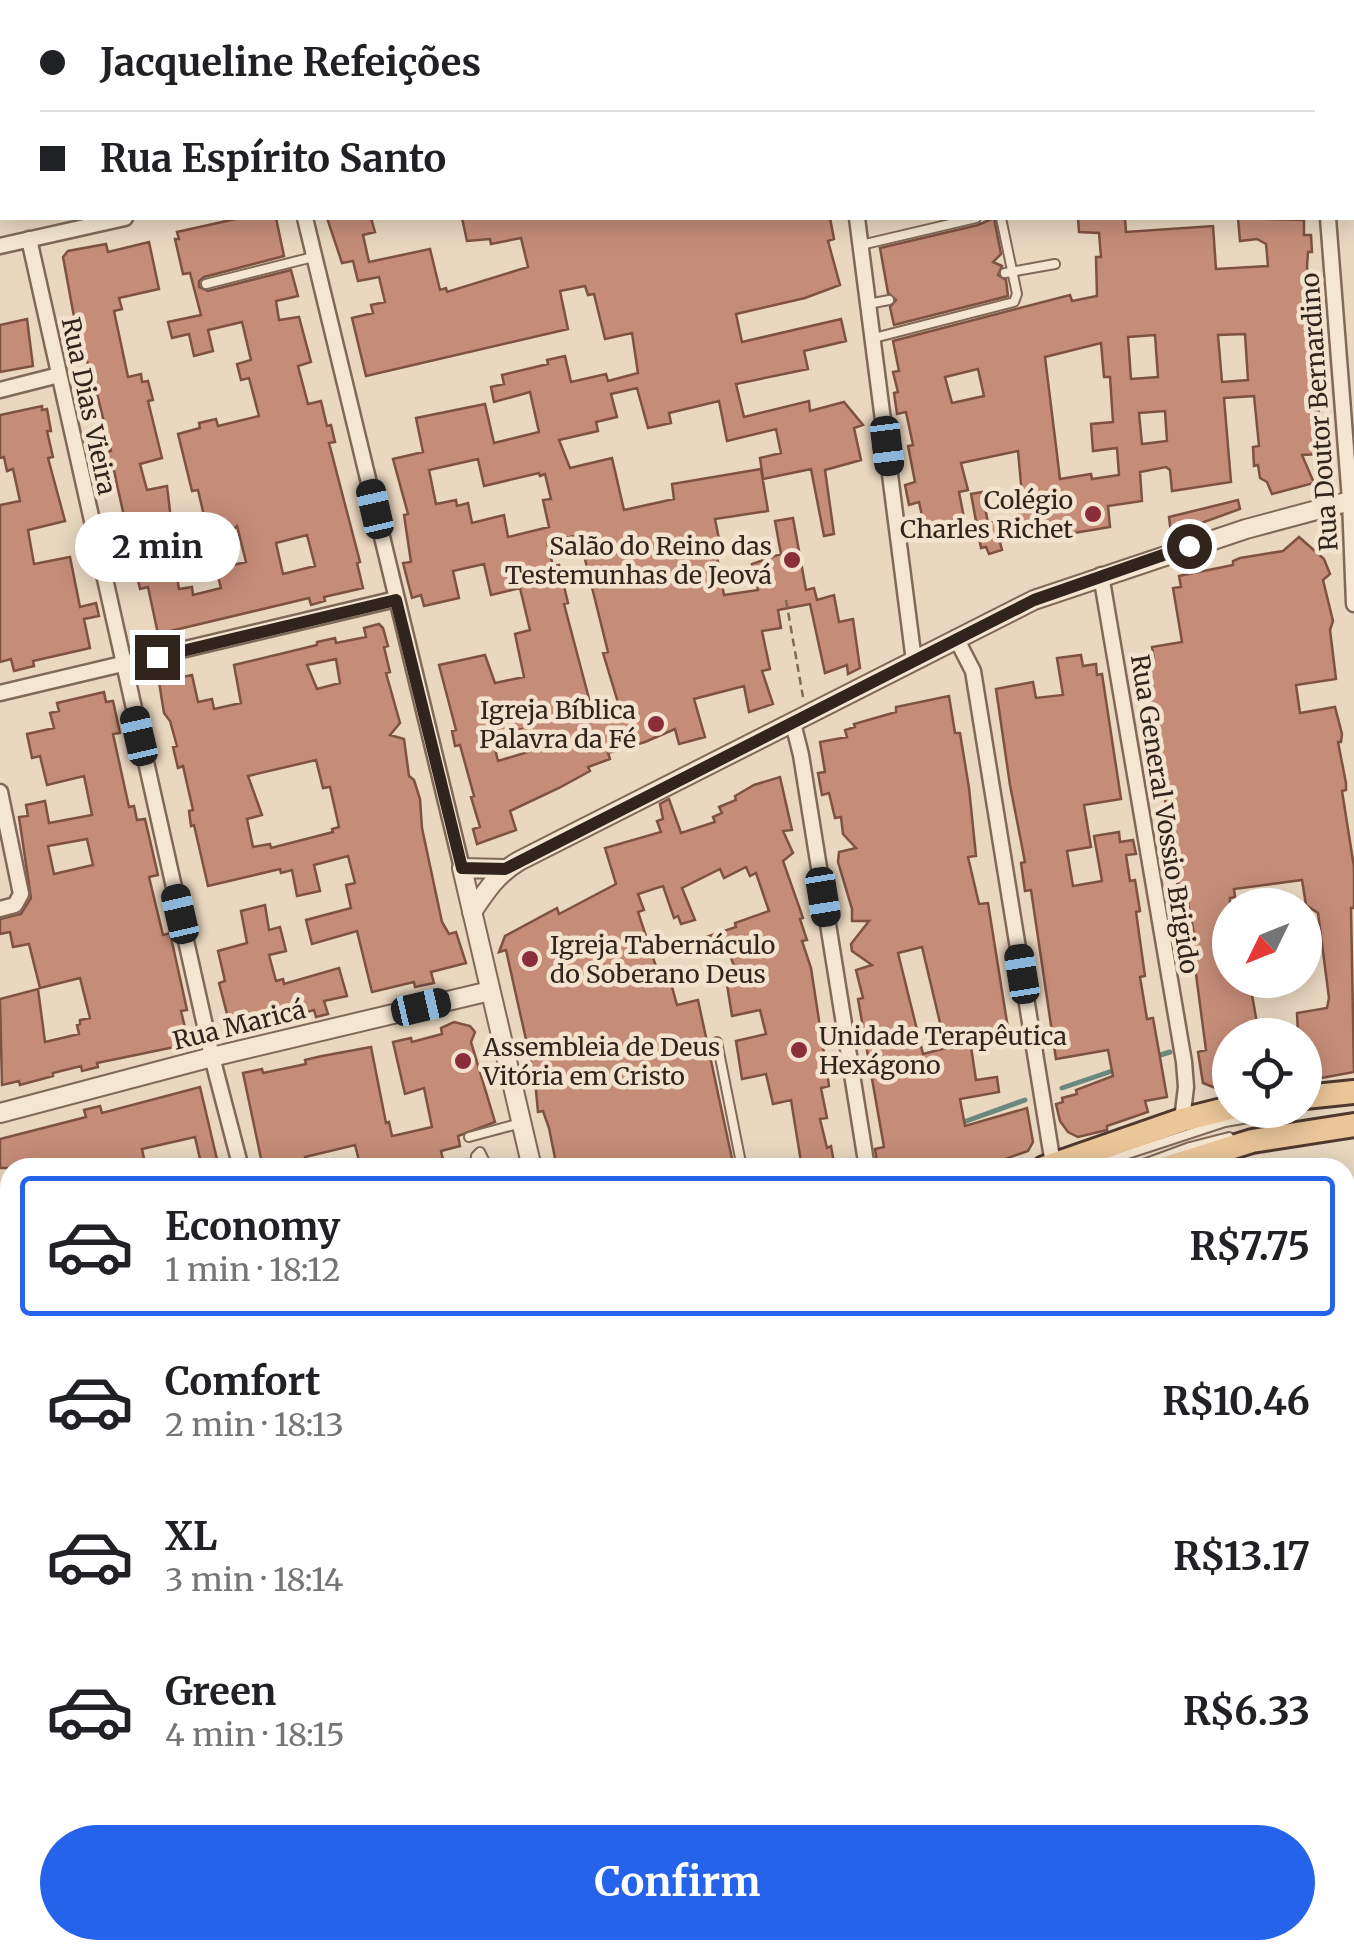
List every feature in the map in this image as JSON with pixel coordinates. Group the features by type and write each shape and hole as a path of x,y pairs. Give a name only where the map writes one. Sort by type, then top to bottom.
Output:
{"main road":[{"path":"1322,1099 1354,1092"},
{"path":"1071,1158 1212,1112"},
{"path":"1199,1158 1252,1142 1354,1126"}],"street":[{"path":"0,246 115,220"},
{"path":"306,220 530,1158"},
{"path":"857,220 914,662"},
{"name":"Rua Doutor Bernardino","path":"1328,220 1348,385 1354,604"},
{"name":"Rua Dias Vieira","path":"29,239 238,1158"},
{"path":"0,390 59,374"},
{"path":"472,912 505,869 1034,600 1246,528 1352,500"},
{"name":"Rua General Vossio Brigido","path":"1101,576 1184,1062 1182,1120"},
{"path":"0,694 396,600"},
{"path":"956,638 973,671 1047,1158"},
{"path":"800,720 866,1158"},
{"path":"0,792 6,848 21,899 0,910"},
{"path":"462,868 505,869"},
{"name":"Rua Maricá","path":"0,1113 212,1056 490,991"}],"lane":[{"path":"860,245 967,220"},
{"path":"874,338 1010,305 1017,294 1008,273 1001,220"},
{"path":"206,284 315,256"},
{"path":"1008,273 1055,264"},
{"path":"868,304 888,300"},
{"path":"717,1042 740,1158"},
{"path":"1322,1102 1354,1102"},
{"path":"1322,1119 1354,1114"},
{"path":"469,1137 522,1124"},
{"path":"1115,1158 1212,1126"},
{"path":"1160,1158 1271,1128"}],"path":[{"path":"786,600 800,720"}],"building":[{"path":"231,220 276,220 284,256 204,277 199,287 208,291 291,270 298,296 276,301 279,320 299,317 311,362 298,366 308,404 321,401 327,426 331,425 335,442 329,443 360,562 357,563 363,588 324,597 325,601 311,605 309,598 158,634 148,587 140,589 114,471 110,472 105,453 111,451 94,381 77,333 63,257 68,251 106,244 108,252 149,242 159,289 119,298 122,309 114,311 128,377 141,374 142,382 148,381 153,400 148,401 162,458 140,464 147,490 167,486 172,528 205,520 198,490 192,491 178,434 216,419 218,426 259,416 249,378 241,380 237,364 251,360 242,322 208,330 213,351 194,356 189,334 172,338 168,322 201,315 190,273 183,274 175,239 179,239 177,232","holes":["237,526 246,562 216,569 221,588 193,595 192,587 179,589 174,561 206,555","307,535 315,566 283,574 276,543"]},
{"path":"328,220 372,220 375,232 363,235 369,262 430,249 440,290 446,288 447,292 528,267 521,238 491,244 490,239 467,241 462,220 830,220 834,239 828,241 840,285 805,298 736,314 742,342 841,319 846,341 804,351 808,369 736,384 744,417 809,401 810,411 844,402 863,425 854,428 861,460 825,470 834,534 824,536 811,469 763,479 760,458 781,453 776,429 727,441 719,401 669,413 671,423 648,428 637,388 611,394 617,417 596,422 598,431 559,440 570,468 612,458 624,510 674,499 672,484 761,469 768,511 715,519 719,539 714,540 724,595 758,590 752,564 781,554 775,521 793,518 806,590 814,588 817,600 834,595 839,622 853,619 860,668 848,674 847,665 825,673 810,604 778,610 781,628 762,631 770,669 762,671 773,704 749,712 744,686 694,699 705,737 679,744 675,729 608,753 610,759 588,767 590,771 510,811 516,830 477,844 473,829 480,827 471,797 474,796 460,745 455,746 452,731 456,730 439,665 485,655 495,683 524,677 515,634 530,630 520,588 491,595 484,564 453,571 459,598 424,606 421,595 412,598 403,563 411,562 404,515 408,514 393,459 423,452 416,418 485,404 494,443 539,432 530,392 494,402 491,387 504,384 502,375 565,356 571,382 606,374 608,381 638,373 632,333 605,339 594,294 588,295 585,286 560,291 568,329 366,376 352,318 373,313 371,305 385,302 379,277 358,281 353,261 342,263","holes":["478,459 484,486 545,474 551,499 543,500 549,527 508,537 504,515 472,523 468,503 457,506 456,500 436,504 429,470","579,535 608,652 603,653 620,709 597,715 592,710 564,604 568,603 559,565 553,566 547,542","522,729 528,752 498,761 492,737"]},
{"path":"994,220 1001,254 993,262 1002,266 998,275 1006,280 1008,296 894,325 890,307 896,300 888,293 880,248"},
{"path":"1078,220 1125,220 1126,232 1213,226 1216,269 1268,266 1266,244 1257,239 1240,241 1238,220 1304,220 1304,235 1311,235 1312,252 1308,252 1307,267 1313,296 1307,296 1310,331 1315,330 1322,385 1317,386 1321,454 1302,455 1314,483 1272,494 1267,482 1260,478 1258,465 1254,466 1253,447 1259,446 1254,396 1224,398 1231,482 1172,491 1170,470 1166,467 1140,472 1142,501 1108,506 1110,527 1005,536 1006,540 1000,542 1002,550 989,554 986,547 981,548 971,494 982,492 988,523 1019,518 1017,496 1022,495 1018,451 961,463 968,490 959,492 964,518 924,525 919,502 909,505 905,485 915,482 908,446 913,445 906,412 897,414 894,393 898,392 893,372 899,371 893,341 1070,295 1072,301 1097,296 1099,233 1079,232","holes":["1245,334 1248,380 1222,382 1218,335","1155,335 1158,377 1131,379 1128,337","1101,343 1104,377 1110,377 1113,422 1091,424 1093,451 1117,448 1119,475 1060,479 1045,357","978,369 984,396 952,403 945,377","1165,411 1167,441 1142,444 1139,413"]},
{"path":"27,319 33,366 0,372 0,325"},
{"path":"42,406 42,410 47,409 51,431 47,431 53,457 48,458 65,521 28,530 34,564 70,557 80,607 96,603 99,616 84,619 90,648 33,661 34,666 14,671 11,659 0,662 0,505 20,501 13,469 7,471 4,457 0,458 0,415"},
{"path":"1238,500 1240,509 1171,534 1169,517"},
{"path":"1299,537 1324,559 1330,574 1323,580 1333,621 1330,630 1336,679 1296,685 1300,713 1335,707 1342,734 1338,742 1346,790 1342,791 1354,867 1354,1072 1322,1078 1322,1018 1297,1018 1297,1013 1327,1008 1329,998 1322,944 1322,888 1303,888 1302,880 1212,888 1212,998 1253,998 1256,1018 1212,1018 1212,1087 1203,1083 1198,1052 1206,1050 1192,944 1195,939 1187,897 1180,898 1174,866 1170,840 1174,839 1155,757 1144,661 1154,659 1152,647 1182,642 1173,588 1181,587 1179,576 1233,565 1240,558 1283,551"},
{"path":"379,624 383,628 390,672 386,673 400,723 390,735 404,739 409,776 420,799 422,828 442,922 449,934 456,932 466,963 431,972 434,983 415,987 414,982 372,992 357,931 312,944 306,920 351,908 346,885 355,883 348,856 314,865 320,891 297,896 292,870 281,873 280,869 208,886 194,825 191,826 189,811 193,810 183,766 178,768 173,747 177,746 164,713 159,682 192,675 198,702 212,699 214,709 241,703 234,665 335,638 336,643 366,637 364,628","holes":["336,659 340,683 317,689 307,665","316,760 323,788 330,787 339,827 333,832 271,848 270,844 253,847 247,819 262,815 248,776"]},
{"path":"1081,655 1083,666 1096,664 1097,675 1102,674 1121,799 1084,805 1091,847 1067,851 1073,886 1102,881 1094,836 1119,832 1120,842 1133,840 1136,854 1126,855 1140,911 1136,912 1145,976 1140,977 1147,1019 1153,1018 1167,1097 1145,1101 1148,1112 1107,1126 1107,1130 1078,1137 1060,1121 1056,1104 1077,1094 1076,1090 1113,1076 1108,1050 1056,1059 1031,890 1025,891 1021,863 1025,862 996,689 1033,682 1036,698 1063,695 1057,658"},
{"path":"104,692 106,702 113,701 120,733 113,734 129,807 134,806 137,820 145,819 158,875 149,877 163,935 170,933 187,1010 181,1011 189,1044 97,1063 98,1067 82,1071 81,1066 20,1085 19,1081 2,1085 0,999 38,989 45,1042 79,1034 80,1020 90,1018 80,978 40,988 29,944 13,947 10,932 0,934 0,919 21,914 31,898 19,817 28,816 26,805 45,801 49,823 92,815 84,776 47,785 40,756 32,758 27,734 54,728 50,713 59,711 57,703","holes":["87,839 93,865 54,874 48,846"]},
{"path":"949,696 955,733 960,733 976,856 968,857 979,904 988,903 1010,1041 971,1047 976,1080 997,1077 999,1092 960,1099 965,1126 1027,1108 1033,1142 1028,1151 1008,1158 876,1158 875,1149 884,1147 856,970 872,965 852,951 851,944 869,921 852,921 838,862 839,852 856,848 843,834 841,817 835,818 829,793 822,795 818,773 825,772 820,742 847,737 845,730 855,727 854,724 896,712 896,707","holes":["922,947 946,1048 923,1054 898,953"]},
{"path":"780,777 792,830 783,831 793,853 783,861 807,940 802,941 811,968 829,1086 821,1088 827,1118 820,1119 833,1158 800,1158 791,1100 773,1104 766,1074 742,1079 736,1041 766,1034 760,1010 732,1016 725,972 735,969 726,943 707,950 703,938 769,911 756,873 750,876 746,867 724,878 720,869 682,888 695,920 681,924 678,916 674,918 663,886 638,894 644,910 638,912 660,979 669,976 677,1005 698,1000 732,1158 555,1158 543,1111 538,1112 535,1080 506,950 499,952 505,936 557,908 559,914 616,884 605,848 661,832 657,821 663,819 660,804 669,799 681,833 715,822 713,817 722,813 719,807 736,800 735,796"},
{"path":"265,905 269,930 280,927 286,951 269,955 276,981 283,979 284,984 339,968 347,996 324,1001 328,1014 316,1017 314,1010 278,1020 277,1017 254,1023 255,1032 233,1037 219,983 225,981 218,951 247,943 241,911"},
{"path":"454,1022 470,1026 475,1032 471,1042 495,1122 458,1136 460,1146 441,1151 443,1158 358,1158 355,1145 305,1158 261,1158 243,1073 262,1069 263,1073 371,1047 392,1136 432,1127 424,1088 405,1094 393,1042 411,1038 412,1042 442,1034 441,1028"},
{"path":"200,1087 217,1158 200,1158 195,1137 142,1149 144,1158 0,1158 0,1139 86,1117 84,1110 100,1106 102,1113"}],"waterway":[{"path":"1154,1057 1170,1052"},
{"path":"1062,1088 1115,1070"},
{"path":"958,1124 1025,1100"}],"place":[{"name":"Colégio Charles Richet","path":"1093,514"},
{"name":"Salão do Reino das Testemunhas de Jeová","path":"792,560"},
{"name":"Igreja Bíblica Palavra da Fé","path":"656,724"},
{"name":"Igreja Tabernáculo do Soberano Deus","path":"530,959"},
{"name":"Unidade Terapêutica Hexágono","path":"799,1050"},
{"name":"Assembleia de Deus Vitória em Cristo","path":"463,1061"}],"route":[{"path":"157,657 396,600 462,868 505,869 1034,600 1189,546"}]}
